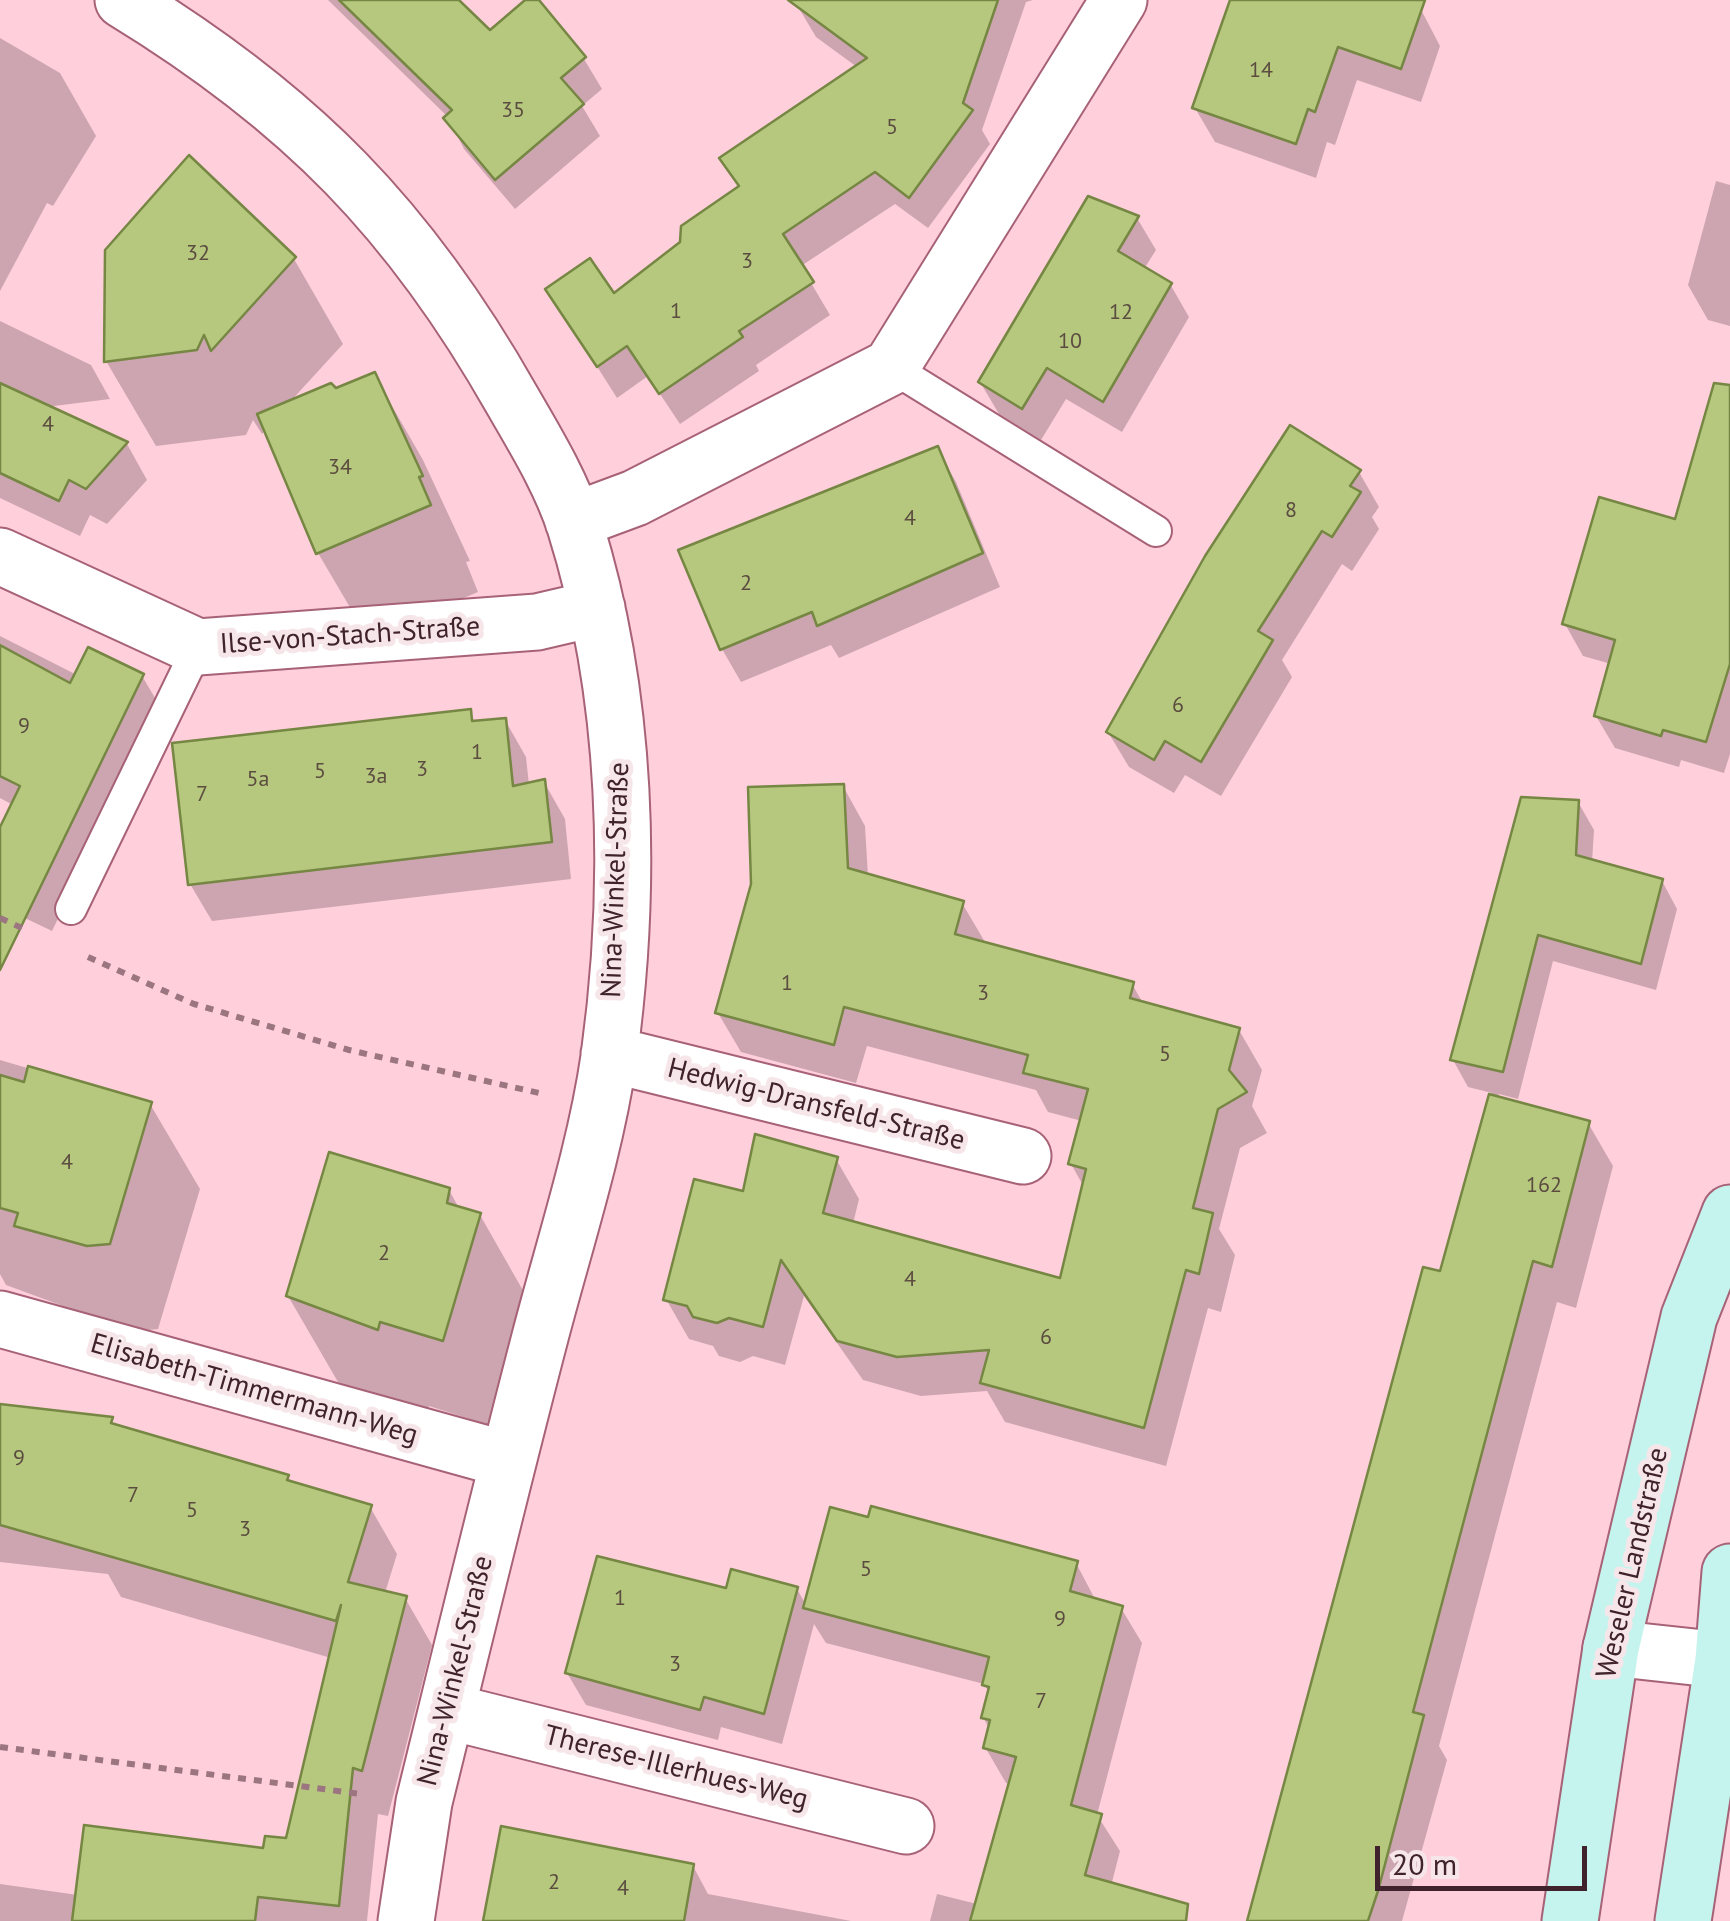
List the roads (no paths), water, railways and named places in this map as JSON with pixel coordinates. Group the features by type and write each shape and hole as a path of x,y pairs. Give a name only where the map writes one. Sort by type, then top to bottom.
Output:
{"street":[{"name":"Nina-Winkel-Straße","path":"123,0 188,39 288,116 379,203 468,322 543,455 574,521 598,608 620,740 620,898 609,1054 599,1107 424,1802 406,1921"},
{"path":"574,521 635,498 891,368 1119,0"},
{"name":"Ilse-von-Stach-Straße","path":"0,556 198,646 537,622 598,608"},
{"name":"Hedwig-Dransfeld-Straße","path":"609,1054 1024,1156"},
{"name":"Weseler Landstraße","path":"1570,1921 1611,1648 1689,1317 1730,1213"},
{"name":"Elisabeth-Timmermann-Weg","path":"0,1318 508,1460"},
{"path":"1683,1921 1727,1661 1730,1572"},
{"path":"1611,1648 1727,1661"},
{"name":"Therese-Illerhues-Weg","path":"446,1710 906,1826"}],"lane":[{"path":"891,368 1156,531"},
{"path":"70,909 198,646"}]}
